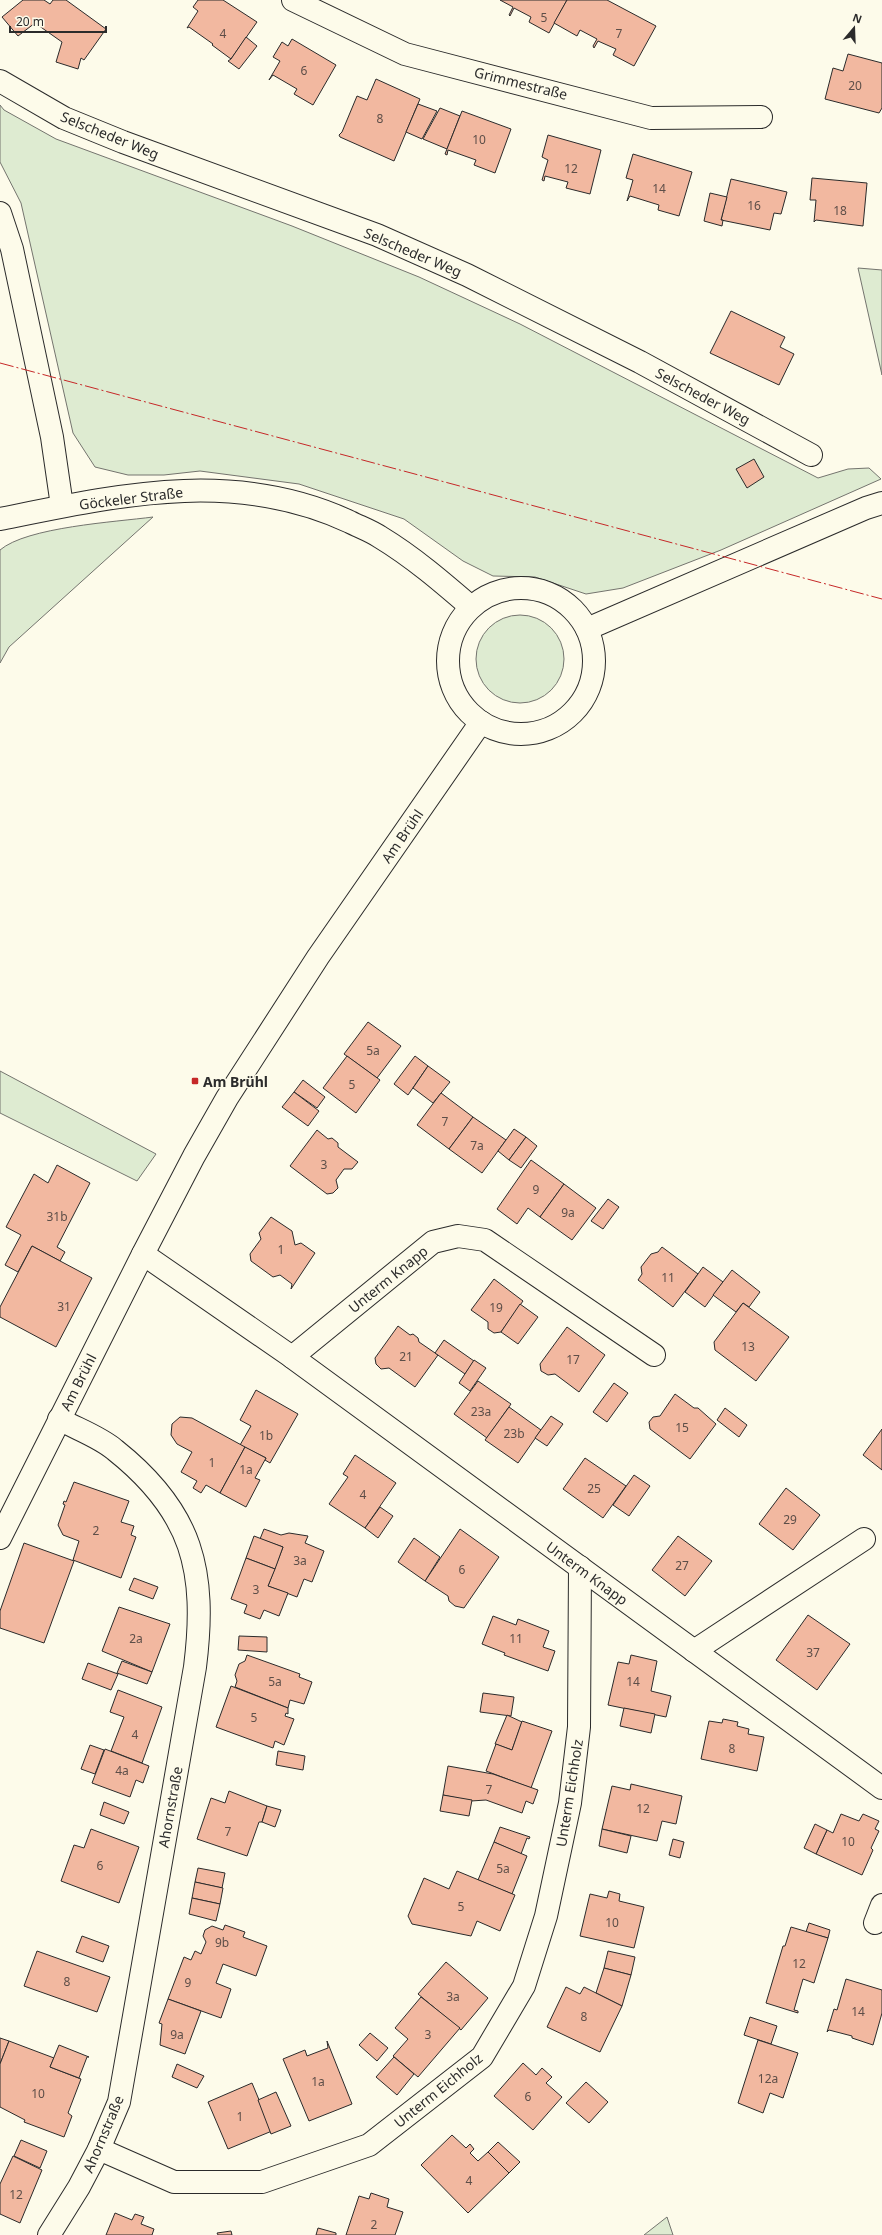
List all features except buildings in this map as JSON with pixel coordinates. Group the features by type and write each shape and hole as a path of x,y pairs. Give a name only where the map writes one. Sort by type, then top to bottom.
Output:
{"street":[{"name":"Grimmestraße","path":"293,0 405,54 651,118 761,117"},
{"name":"Selscheder Weg","path":"0,81 64,118 123,142 377,235 467,275 640,362 811,455"},
{"path":"0,213 12,249 52,437 62,506"},
{"name":"Göckeler Straße","path":"0,519 62,506 168,491 213,489 268,496 325,510 379,536 429,570 471,607"},
{"path":"587,629 866,508 882,504"},
{"path":"512,588 530,588 554,595 568,606 587,629 594,652 592,677 585,695 574,711 558,724 540,731 522,734 504,731 481,722 460,700 450,679 448,656 452,638 459,621 471,607 494,592 512,588"},
{"name":"Am Brühl","path":"0,1538 59,1419 194,1156 227,1098 318,958 481,722"},
{"name":"Unterm Knapp","path":"292,1357 433,1242 458,1236 485,1240 654,1355"},
{"name":"Unterm Knapp","path":"144,1254 292,1357 882,1788"},
{"name":"Ahornstraße","path":"48,2235 79,2187 99,2149 119,2102 195,1667 200,1606 193,1562 181,1523 159,1491 114,1449 59,1419"},
{"path":"694,1651 864,1539"},
{"name":"Unterm Eichholz","path":"99,2149 174,2182 262,2182 370,2145 482,2057 524,1986 546,1916 570,1803 580,1727 580,1567"}],"green space":[{"path":"0,105 4,110 56,139 292,226 419,277 520,324 818,478 848,469 869,468 881,479 721,550 623,588 586,594 535,577 493,576 463,561 404,519 299,484 200,471 164,475 128,475 95,467 73,433 21,203 0,162"},
{"path":"858,268 882,270 882,375"},
{"path":"153,517 9,647 0,663 0,550 13,542 50,531"},
{"path":"520,615 537,619 551,628 560,642 564,659 560,676 551,690 537,699 520,703 503,699 489,690 480,676 476,659 480,642 489,628 503,619"},
{"path":"0,1071 156,1154 137,1181 0,1113"},
{"path":"667,2217 673,2235 644,2235"}],"power":[{"path":"0,363 882,599"}],"place":[{"name":"Am Brühl","path":"195,1081"}]}
